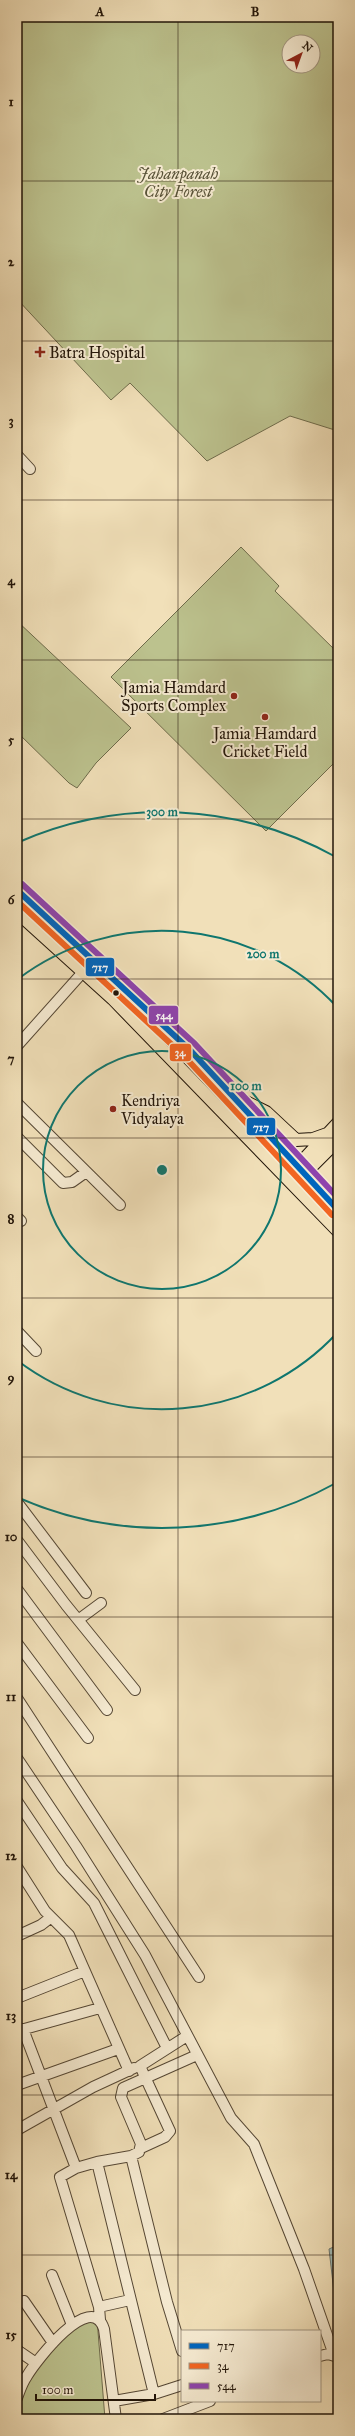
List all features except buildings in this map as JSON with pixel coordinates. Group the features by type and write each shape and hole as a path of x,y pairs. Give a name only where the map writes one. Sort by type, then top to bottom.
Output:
{"main road":[{"path":"17,890 190,1050 235,1097 300,1171 338,1210"},
{"path":"30,903 19,913 113,999 338,1231"},
{"path":"235,1097 257,1106 296,1140 313,1139 327,1134"},
{"path":"300,1171 327,1134 338,1123"},
{"path":"289,1182 338,1140"}],"street":[{"path":"17,455 30,469"},
{"path":"17,1046 83,972"},
{"path":"17,1103 120,1206"},
{"path":"17,1137 63,1183 72,1182 86,1172"},
{"path":"17,1331 36,1351"},
{"path":"17,1502 86,1593"},
{"path":"17,1540 78,1620 135,1690"},
{"path":"17,1589 107,1710"},
{"path":"78,1620 101,1603"},
{"path":"18,1648 88,1738"},
{"path":"17,1698 199,1977"},
{"path":"17,1758 76,1846 145,1955 231,2118 254,2144 304,2269 336,2356 321,2356"},
{"path":"17,1801 62,1868 94,1903 167,2048"},
{"path":"19,1873 50,1918 62,1926 70,1935 100,2008 129,2071"},
{"path":"17,1936 41,1925 50,1918"},
{"path":"17,1998 85,1971"},
{"path":"76,2168 40,2076 20,2030 100,2008"},
{"path":"17,2130 115,2077 140,2066 187,2036"},
{"path":"17,2085 118,2049"},
{"path":"121,2091 126,2085 197,2055"},
{"path":"116,2419 110,2359 104,2329 100,2320 99,2307 60,2179 63,2174 76,2168 97,2162 131,2156 142,2148 165,2138 170,2131 144,2078 140,2066"},
{"path":"115,2077 142,2148"},
{"path":"131,2156 167,2302 181,2348"},
{"path":"97,2162 154,2394"},
{"path":"52,2275 72,2325"},
{"path":"99,2307 130,2300"},
{"path":"24,2301 53,2343"},
{"path":"17,2398 22,2383 36,2363 53,2343 72,2325 85,2318 95,2318 100,2320"},
{"path":"17,2350 36,2363"},
{"path":"114,2401 154,2394 181,2385"},
{"path":"163,2419 204,2402"}],"green space":[{"name":"Jahanpanah City Forest","path":"17,17 338,17 338,431 290,416 207,461 130,383 111,400 17,299"},
{"name":"Jamia Hamdard Sports Complex","path":"241,547 279,586 275,591 338,653 338,759 266,831 111,677"},
{"path":"17,621 131,728 96,763 77,788 69,783 17,732"},
{"path":"97,2319 105,2419 17,2419 25,2379 75,2326"}],"water":[{"path":"338,2245 338,2301 334,2292 329,2249"}],"transit line":[{"name":"544","path":"22,884 195,1044 338,1198"},
{"name":"717","path":"17,890 190,1050 338,1210"},
{"name":"34","path":"17,901 184,1056 332,1215"}],"place":[{"name":"Batra Hospital","path":"40,352"},
{"name":"Jamia Hamdard Sports Complex","path":"234,696"},
{"name":"Jamia Hamdard Cricket Field","path":"265,717"},
{"name":"Kendriya Vidyalaya","path":"113,1109"}]}
